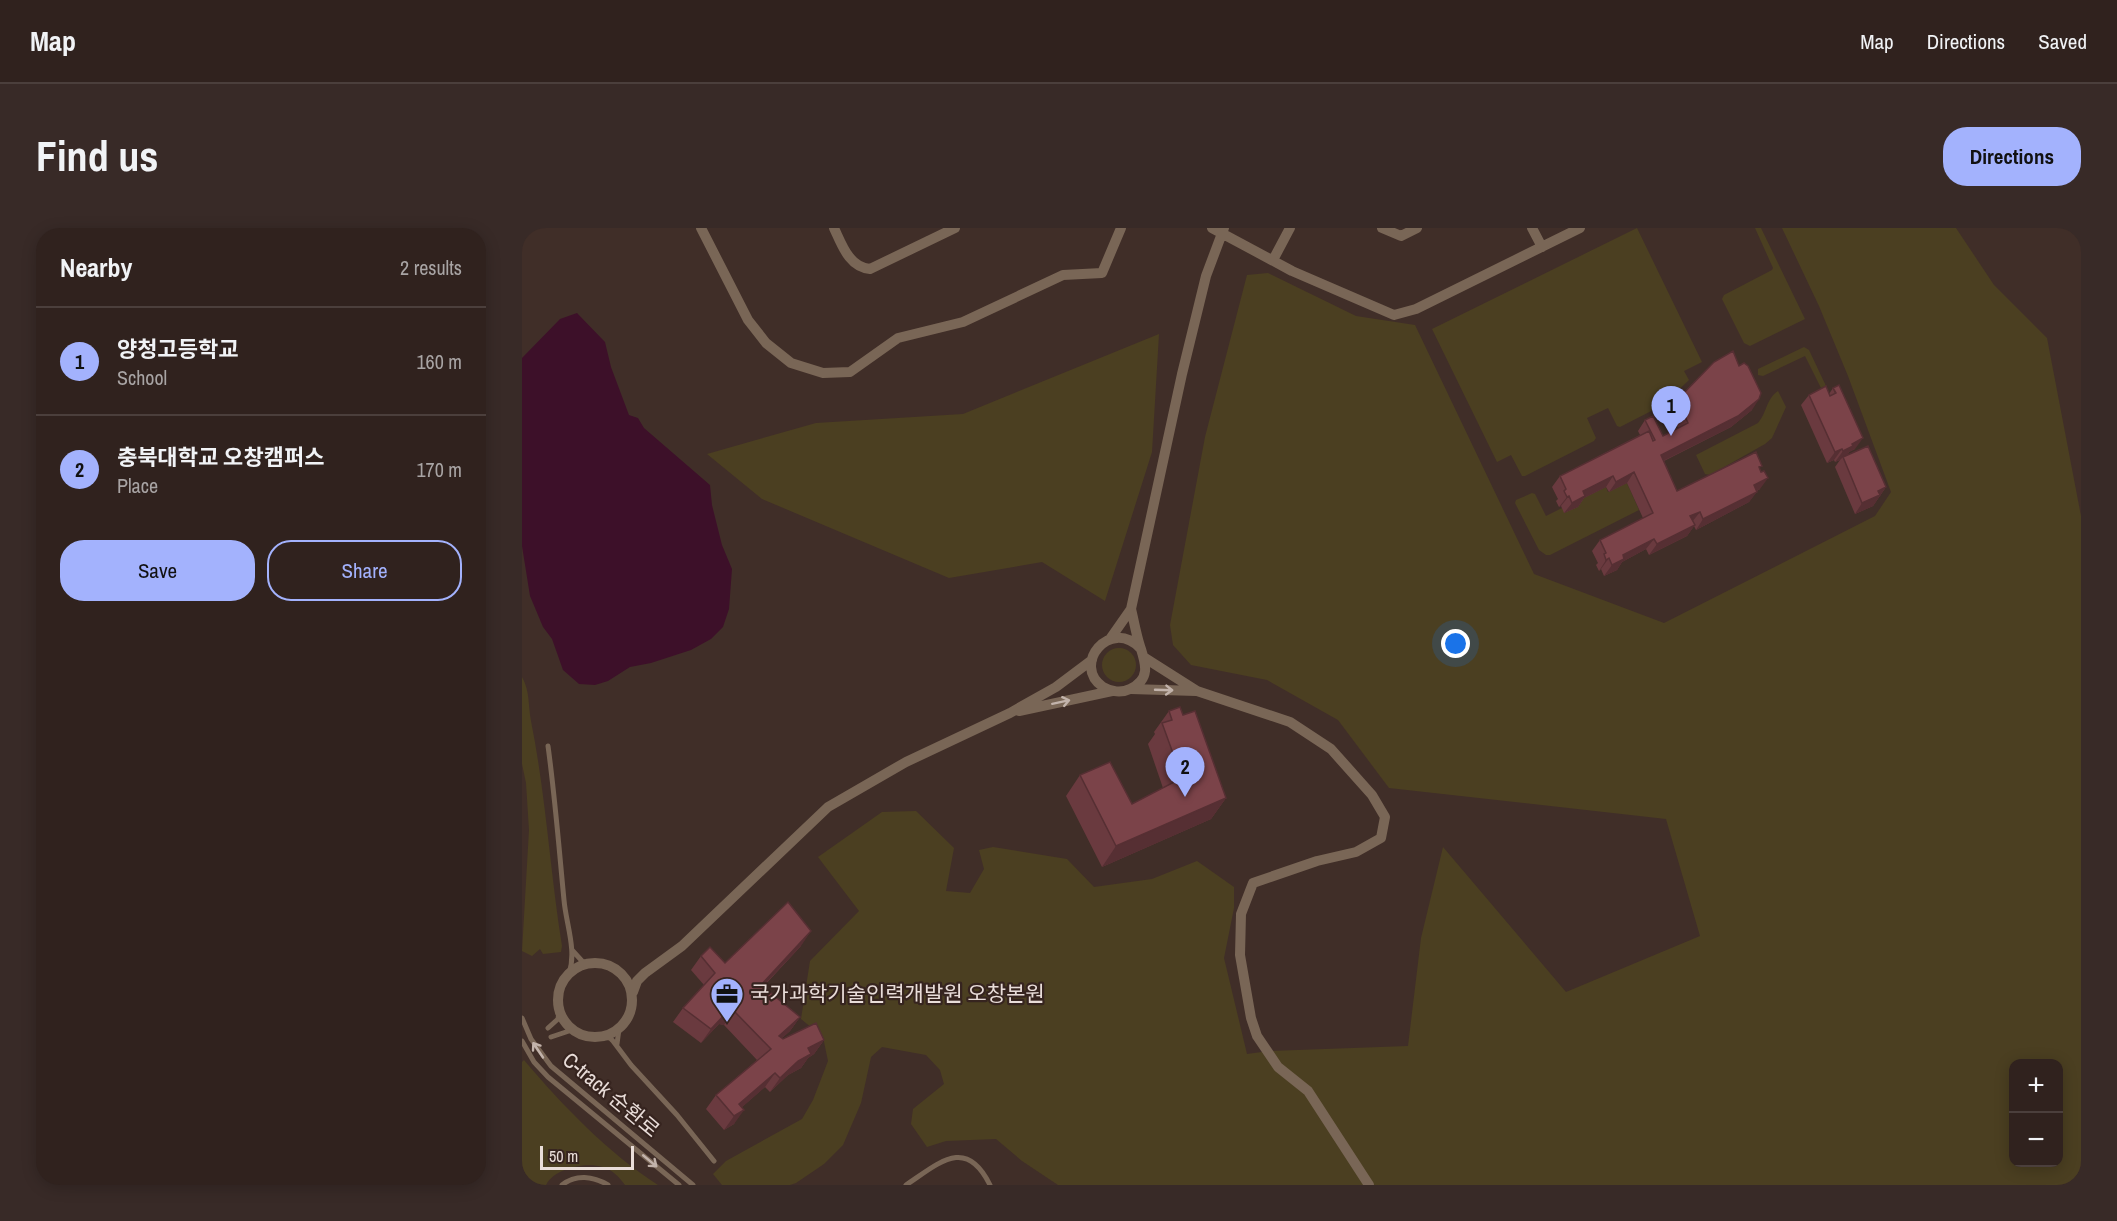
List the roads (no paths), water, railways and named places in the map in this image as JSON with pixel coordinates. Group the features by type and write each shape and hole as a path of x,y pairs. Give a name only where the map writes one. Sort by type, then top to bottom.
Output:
{"street":[{"path":"701,228 748,320 765,344 790,363 823,373 849,372 898,338 963,322 1063,275 1102,273 1121,228"},
{"path":"834,228 849,258 857,265 870,269 955,228"},
{"path":"1273,260 1290,228"},
{"path":"1382,228 1401,236 1417,228"},
{"path":"1532,228 1542,247"},
{"path":"1131,609 1146,668 1138,684 1121,692 1112,691 1097,682 1093,674 1092,660 1096,650 1110,639 1131,609 1184,363 1219,230 1273,260 1394,315 1416,309 1580,228"},
{"path":"1110,639 1127,639 1197,691 1290,722 1331,749 1372,795 1385,816 1381,838 1356,852 1317,861 1253,883 1241,914 1240,955 1251,1018 1257,1036 1278,1067 1308,1091 1369,1185"},
{"path":"633,992 625,976 610,965 588,964 577,968 562,982 556,1004 562,1019 572,1030 581,1035 601,1037 619,1029 630,1014 637,981 682,946 828,807 906,762 1010,713 1056,687 1092,660"},
{"path":"1130,689 1197,691"},
{"path":"1010,713 1112,691"},
{"path":"625,976 645,973"}],"lane":[{"path":"548,746 564,903 572,949 569,974"},
{"path":"572,949 576,956 588,964"},
{"path":"548,1028 558,1019 559,1012"},
{"name":"C-track 순환로","path":"522,1018 531,1039 550,1066 693,1185"},
{"path":"618,1049 619,1029"},
{"path":"551,1037 572,1030"},
{"path":"601,1037 610,1038 714,1161"},
{"name":"C-track 순환로","path":"522,1041 534,1062 548,1077 679,1185"},
{"path":"906,1185 942,1162 960,1157 976,1163 990,1185"},
{"path":"562,1185 569,1179 588,1177 608,1185"}],"place":[{"name":"양청고등학교","path":"1671,436"},
{"name":"충북대학교 오창캠퍼스","path":"1185,797"},
{"name":"국가과학기술인력개발원 오창본원","path":"727,1023"}]}
